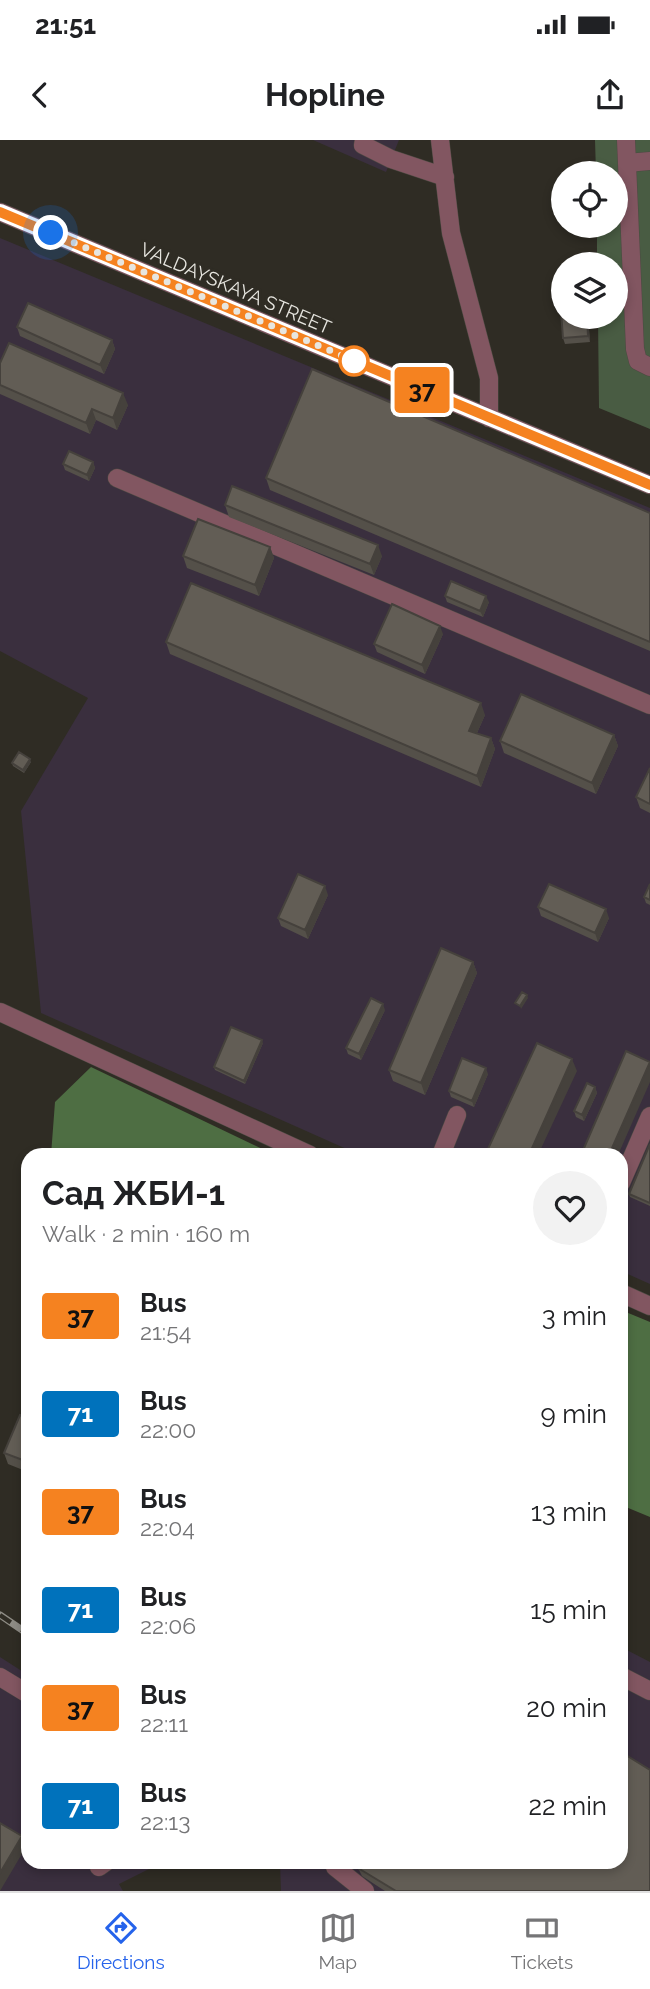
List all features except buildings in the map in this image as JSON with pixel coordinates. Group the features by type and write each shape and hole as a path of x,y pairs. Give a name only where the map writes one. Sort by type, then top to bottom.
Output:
{"street":[{"path":"364,140 363,145 391,159 445,177"},
{"path":"440,140 451,233 489,378 489,418"},
{"path":"626,140 627,161"},
{"path":"628,163 650,161"},
{"path":"628,173 641,298 635,349 638,361 650,367"},
{"name":"VALDAYSKAYA STREET","path":"0,212 650,485"},
{"path":"117,478 650,705"},
{"path":"0,1012 295,1148"},
{"path":"443,1148 457,1115"},
{"path":"628,1167 650,1116"},
{"path":"628,1296 650,1306"},
{"path":"0,1677 21,1690"},
{"path":"628,1679 650,1690"},
{"path":"338,1869 365,1891"}],"shaded area":[{"path":"313,140 399,140 386,172"},
{"path":"0,238 650,508 650,1284 628,1274 628,1148 344,1148 41,1013 21,811 88,698 0,651"},
{"path":"628,1651 650,1662 650,1891 281,1891 280,1869 628,1869"},
{"path":"0,1657 21,1670 21,1869 149,1869 119,1884 123,1891 0,1891"}],"green space":[{"path":"595,140 650,140 650,429 599,408 598,329 628,329 628,252 597,252 597,238 628,238 628,161 596,161"},
{"path":"91,1067 260,1148 52,1148 55,1102"},
{"path":"628,1313 650,1322 650,1517 628,1508"}],"railway":[{"path":"0,1615 21,1629"}],"bus line":[{"name":"37","path":"0,212 650,485"}],"route":[{"path":"51,233 360,363 354,361"}]}
